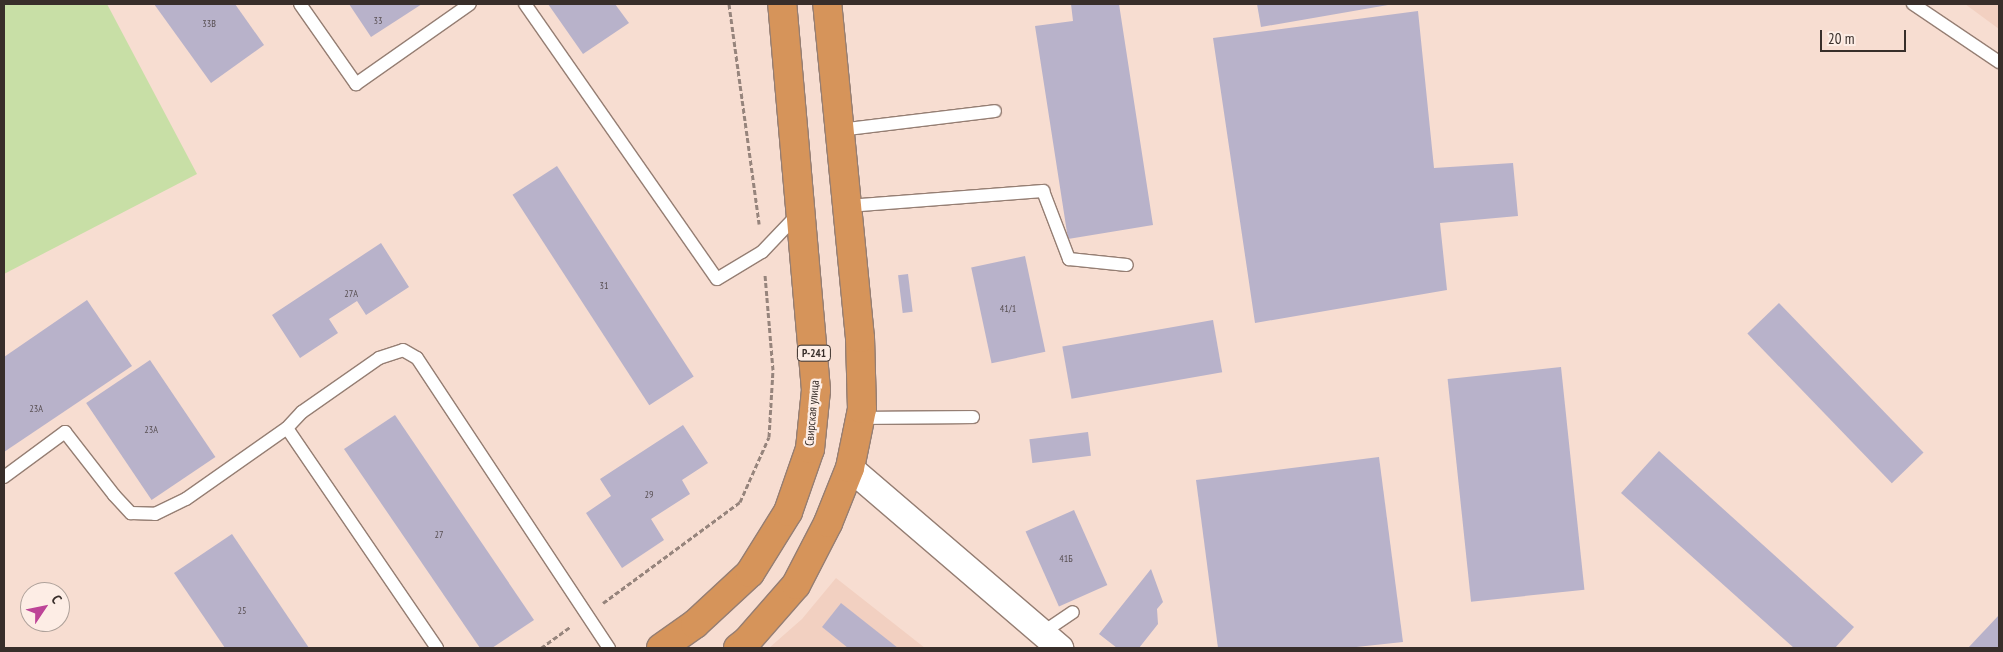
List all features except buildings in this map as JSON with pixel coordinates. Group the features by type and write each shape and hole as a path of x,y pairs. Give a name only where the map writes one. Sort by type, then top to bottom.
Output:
{"highway":[{"name":"Свирская улица","path":"661,648 695,624 750,573 788,512 810,449 816,390 802,211 782,4"},
{"path":"738,648 747,641 796,586 828,523 850,468 860,418 860,338 827,4"}],"street":[{"path":"850,468 1051,640"}],"lane":[{"path":"300,4 356,84 470,4"},
{"path":"525,4 717,279 762,252 802,211"},
{"path":"1913,4 1999,62"},
{"path":"839,130 995,111"},
{"path":"846,206 1043,191 1069,259 1127,265"},
{"path":"4,477 65,432 131,514 155,514 186,499 287,428 302,412 379,358 403,350 416,358 609,648"},
{"path":"860,418 973,417"},
{"path":"287,428 437,648"},
{"path":"1051,640 1073,612"}],"path":[{"path":"541,648 740,502 769,437 774,370 762,252 729,4"}],"shaded area":[{"path":"1965,4 1999,4 1999,29"},
{"path":"836,578 925,648 769,648 802,619"}],"green space":[{"path":"4,4 107,4 197,174 4,274"}]}
